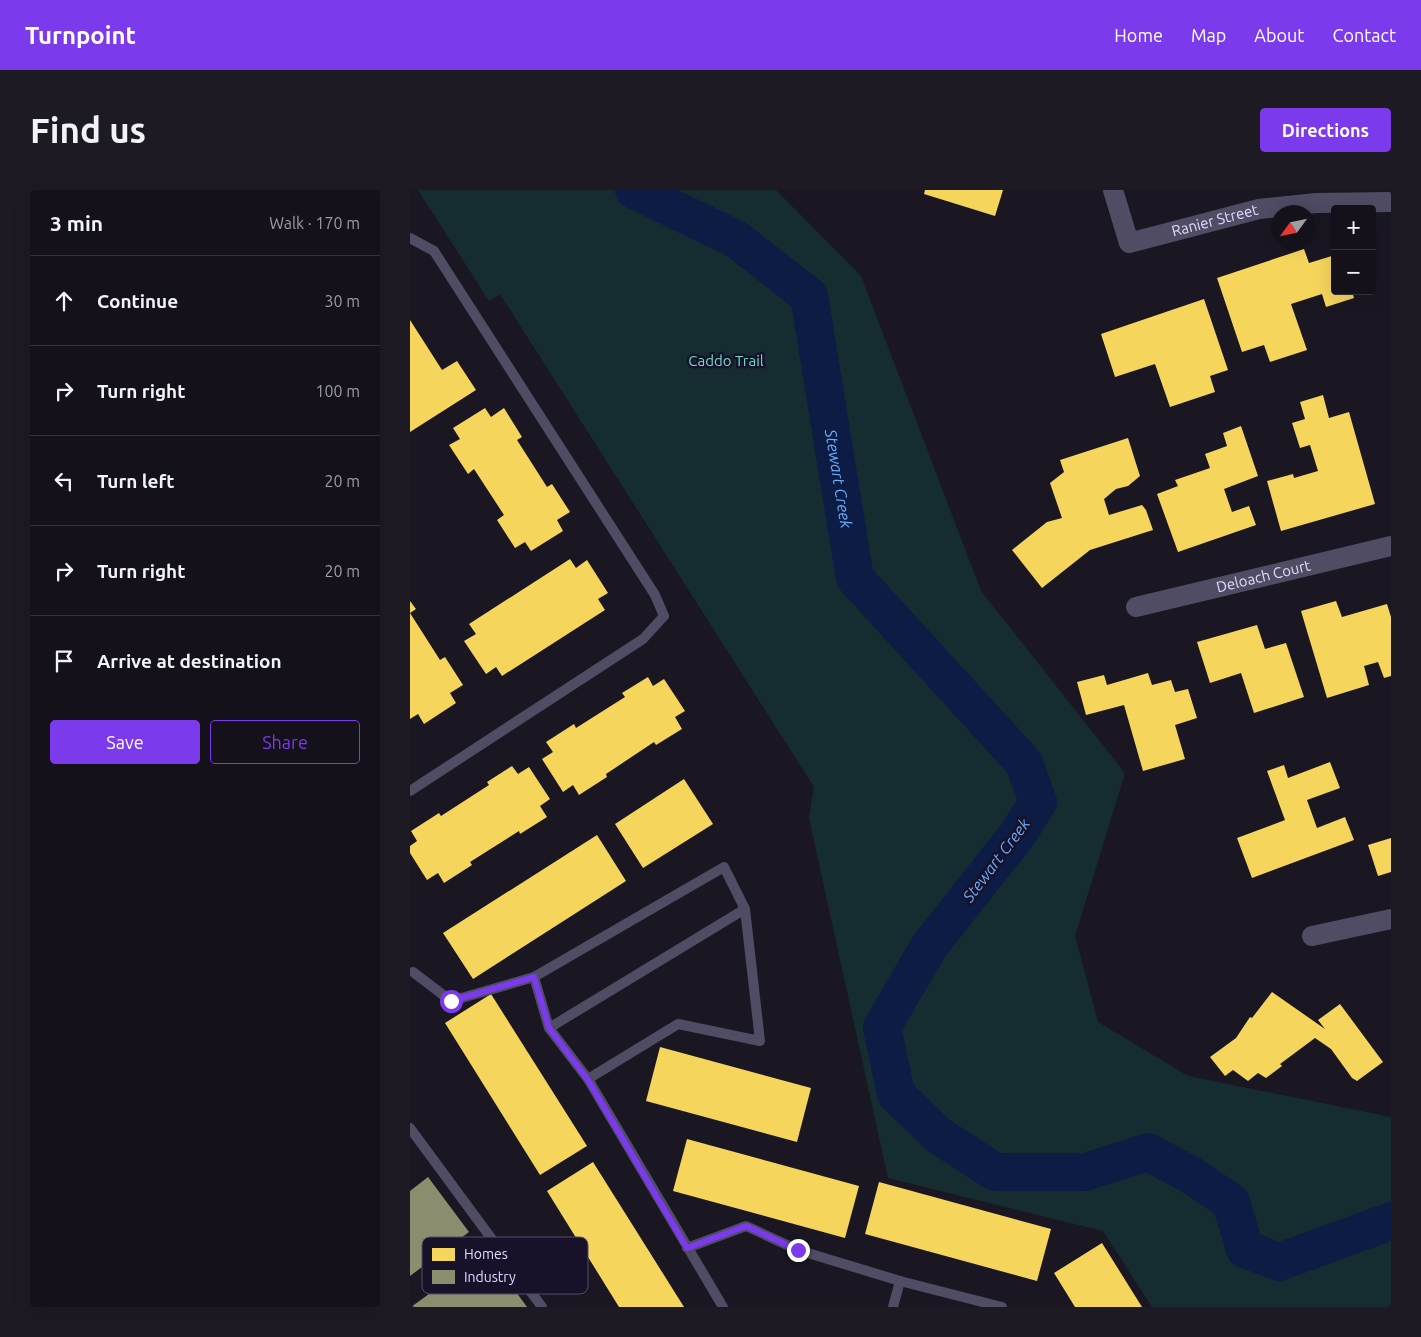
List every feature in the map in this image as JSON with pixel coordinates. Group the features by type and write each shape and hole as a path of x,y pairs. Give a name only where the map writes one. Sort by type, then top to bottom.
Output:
{"street":[{"name":"Ranier Street","path":"1113,190 1129,242 1259,209 1316,203 1391,202"},
{"name":"Deloach Court","path":"1136,606 1391,546"},
{"path":"1312,936 1391,919"}],"lane":[{"path":"410,238 434,251 655,595 664,616 642,639 410,791"},
{"path":"413,972 451,1001 534,977 724,868 745,909 760,1041 678,1024 588,1080"},
{"path":"549,1028 745,909"},
{"path":"534,977 549,1028 588,1080 723,1307"},
{"path":"410,1128 490,1237"},
{"path":"687,1248 746,1226 798,1250 900,1281 1002,1307"},
{"path":"893,1307 900,1281"},
{"path":"532,1294 542,1307"}],"green space":[{"name":"Caddo Trail","path":"418,190 776,190 861,276 981,591 1125,773 1075,936 1098,1022 1188,1076 1391,1117 1391,1307 1152,1307 1103,1231 888,1178 809,818 814,787 500,294 489,301"}],"building: Homes":[{"path":"925,190 1003,190 995,216 924,194"},
{"path":"1304,250 1309,263 1331,256 1331,295 1353,295 1354,298 1326,307 1322,294 1291,304 1307,350 1270,362 1264,345 1242,352 1217,278"},
{"path":"1204,299 1228,370 1210,376 1215,392 1170,407 1155,364 1115,377 1101,334"},
{"path":"410,320 442,370 457,361 476,390 410,432"},
{"path":"1323,395 1329,418 1349,412 1375,504 1281,531 1267,481 1293,474 1294,478 1318,471 1310,445 1300,448 1292,423 1305,419 1300,402"},
{"path":"485,408 491,417 504,408 522,437 517,440 547,487 552,484 570,512 557,520 563,531 531,551 525,542 515,548 497,520 504,515 474,469 468,474 449,445 460,439 453,428"},
{"path":"1241,426 1258,476 1224,489 1232,512 1249,506 1256,525 1178,552 1157,494 1178,486 1175,480 1210,468 1205,454 1227,446 1223,433"},
{"path":"1128,438 1140,476 1128,486 1116,489 1104,499 1109,515 1142,505 1146,510 1153,530 1090,550 1042,588 1012,550 1047,522 1062,518 1050,483 1064,472 1060,460"},
{"path":"570,559 576,568 587,560 608,593 598,599 605,610 502,676 496,667 486,674 464,641 476,634 469,624"},
{"path":"410,601 416,609 410,613"},
{"path":"1336,601 1342,617 1387,604 1391,617 1391,676 1384,678 1378,662 1364,666 1369,685 1327,698 1301,611"},
{"path":"410,613 440,660 445,657 463,685 450,693 456,703 424,724 418,714 410,719"},
{"path":"1257,625 1265,649 1286,643 1304,697 1254,713 1241,673 1210,683 1197,642"},
{"path":"1148,673 1152,685 1171,680 1175,692 1188,689 1197,718 1175,725 1185,759 1143,771 1124,705 1086,715 1077,682 1104,675 1107,685"},
{"path":"648,677 653,686 664,679 685,711 675,717 682,729 656,745 654,742 606,774 607,777 579,795 573,785 563,792 542,759 553,752 546,742 574,724 576,728 625,697 622,693"},
{"path":"1330,762 1340,788 1307,800 1317,828 1345,817 1354,840 1252,878 1237,838 1285,820 1267,771 1284,765 1288,778"},
{"path":"512,766 518,774 529,767 550,799 540,806 547,817 520,834 519,831 470,862 472,865 444,883 438,873 427,880 410,853 410,846 417,841 411,831 439,813 441,816 489,785 487,782"},
{"path":"684,779 713,824 643,868 615,824"},
{"path":"597,835 626,881 473,979 443,933"},
{"path":"1391,838 1391,872 1378,876 1368,845"},
{"path":"1272,992 1325,1029 1318,1020 1340,1004 1383,1062 1357,1081 1352,1078 1331,1049 1315,1038 1280,1064 1282,1066 1266,1078 1258,1073 1248,1081 1233,1070 1225,1076 1210,1057 1236,1038 1250,1017 1252,1018"},
{"path":"491,994 587,1146 540,1175 445,1023"},
{"path":"660,1047 811,1088 797,1142 646,1101"},
{"path":"687,1139 859,1186 845,1238 673,1191"},
{"path":"593,1162 684,1307 619,1307 588,1257 588,1237 576,1237 547,1191"},
{"path":"879,1182 1051,1229 1037,1281 865,1234"},
{"path":"1102,1243 1142,1307 1075,1307 1054,1273"}],"building: Industry":[{"path":"428,1177 469,1232 462,1237 422,1237 422,1267 410,1276 410,1191"},
{"path":"429,1294 518,1294 527,1307 411,1307"}],"waterway":[{"name":"Stewart Creek","path":"634,190 736,239 809,296 855,578 1024,763 1038,802 1018,834 930,945 882,1027 896,1094 938,1135 995,1172 1085,1172 1148,1152 1191,1175 1231,1202 1245,1249 1279,1262 1391,1221"}],"route":[{"path":"451,1001 534,977 549,1028 588,1080 687,1248 746,1226 798,1250"}]}
